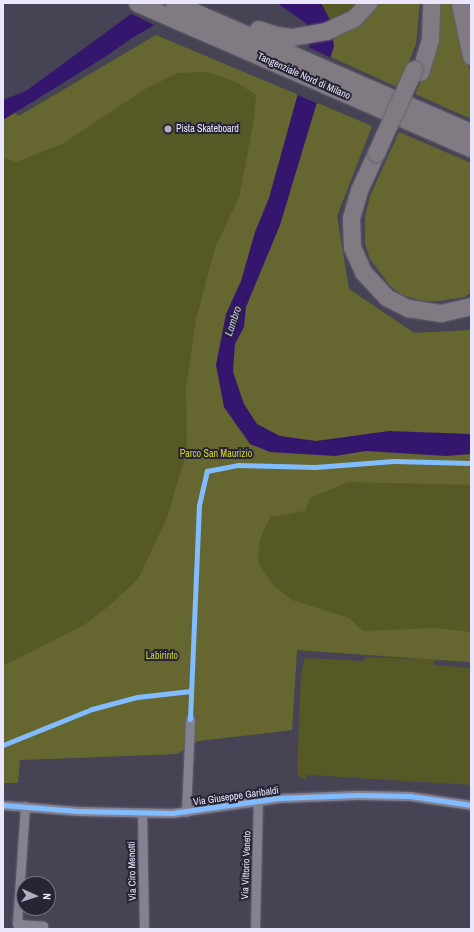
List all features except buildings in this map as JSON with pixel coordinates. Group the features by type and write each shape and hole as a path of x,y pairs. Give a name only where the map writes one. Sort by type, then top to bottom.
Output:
{"highway":[{"name":"Tangenziale Nord di Milano","path":"137,3 197,12"},
{"name":"Tangenziale Nord di Milano","path":"174,3 197,12 296,70 471,148"},
{"path":"197,12 263,31 292,37 340,27 354,18 368,3"},
{"path":"417,70 423,36 425,3"},
{"path":"431,3 430,39 379,154 359,190 351,218 352,247 363,272 386,297 408,308 441,313 471,306"},
{"path":"460,3 471,56"},
{"path":"197,12 296,70 335,87 471,158"},
{"name":"Tangenziale Nord di Milano","path":"335,87 471,132"},
{"path":"379,154 358,218 359,246 370,271 390,291 420,305 452,305 471,297"}],"street":[{"path":"186,812 190,719"},
{"name":"Via Giuseppe Garibaldi","path":"3,805 78,811 142,813 186,812 258,801 310,796 388,795 471,805"},
{"name":"Via Vittorio Veneto","path":"256,929 258,801"},
{"path":"25,806 17,924 43,926 43,929"},
{"name":"Via Ciro Menotti","path":"142,813 144,929"}],"green space":[{"path":"321,3 364,3 356,11 330,20"},
{"path":"377,3 420,3 416,44 399,88 331,57 333,38"},
{"path":"435,3 452,3 471,74 471,119 415,94 424,74"},
{"name":"Parco San Maurizio","path":"156,35 372,126 337,216 349,289 414,333 471,330 471,662 435,660 434,665 471,668 471,785 308,775 305,779 301,778 297,773 301,673 305,658 364,661 365,657 420,659 297,650 292,730 198,741 177,754 20,760 18,783 3,783 3,106 19,116"},
{"name":"Labirinto","path":"156,35 372,126 337,216 349,289 414,333 471,330 471,485 348,482 310,498 305,511 270,517 260,539 258,562 273,585 292,600 349,618 363,631 434,628 471,632 471,662 297,650 292,730 198,741 177,754 20,760 18,783 3,783 3,666 84,625 109,606 138,579 167,518 187,450 186,388 196,319 215,248 239,197 254,120 256,95 236,82 207,72 178,73 147,88 62,144 16,162 3,157 3,106 19,116"},
{"path":"399,132 471,163 471,293 464,297 439,301 422,301 402,295 390,286 370,259 365,244 365,216 370,196"}],"water":[{"path":"146,3 193,3 132,38 105,57 3,120 3,100 26,91"},
{"name":"Lambro","path":"277,3 321,3 330,20 334,46 280,225 246,307 244,327 235,344 233,372 244,404 257,424 280,436 316,441 389,431 471,434 471,454 446,456 366,451 335,456 270,452 250,444 224,407 216,365 226,314 241,281 255,232 269,198 310,50 307,24"}],"pier":[{"path":"142,3 195,3 156,26 128,12"},
{"path":"308,47 332,58 319,104 297,95"}],"cycle path":[{"path":"190,719 199,505 207,471 238,465 315,467 394,461 471,463"},
{"path":"3,745 92,709 137,697 191,691"},
{"path":"3,805 78,811 172,813 279,798 358,795 410,796 471,805"}],"place":[{"name":"Pista Skateboard","path":"168,129"}]}
